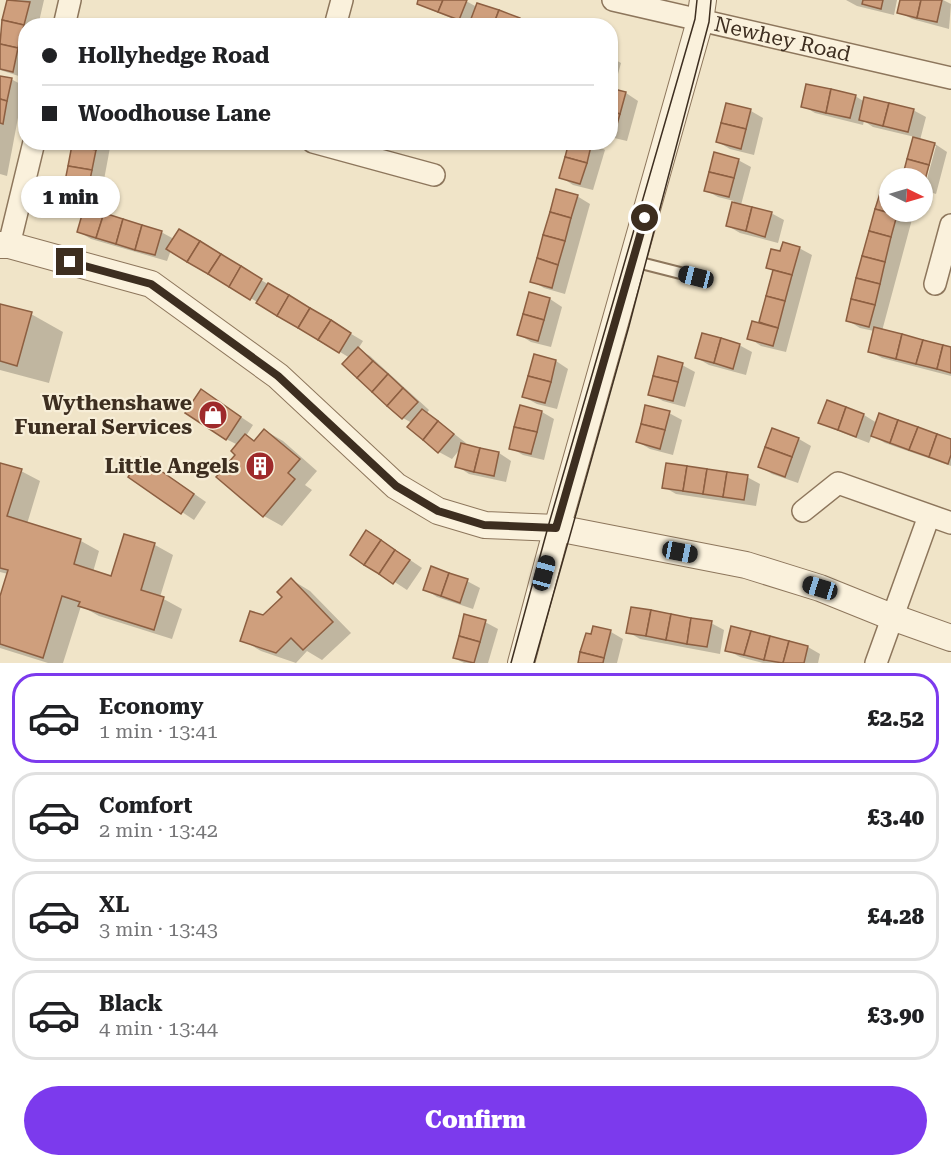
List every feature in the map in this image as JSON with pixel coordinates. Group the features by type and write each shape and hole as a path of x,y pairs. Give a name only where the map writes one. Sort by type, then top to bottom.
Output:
{"street":[{"path":"65,18 70,0"},
{"path":"337,18 342,0"},
{"name":"Newhey Road","path":"613,0 702,10 951,78"},
{"path":"520,663 702,10"},
{"path":"32,150 5,245 151,284 278,376 396,486 438,511 484,525 556,528 746,565 820,588 951,638"},
{"path":"342,150 434,175"},
{"path":"934,284 951,225"},
{"path":"803,512 838,483 951,523"},
{"path":"876,663 929,516"}],"lane":[{"path":"633,261 696,277"}],"building":[{"path":"7,0 30,2 26,18 18,18 18,24 2,20"},
{"path":"418,0 443,0 438,12 417,4"},
{"path":"443,0 467,0 460,18 438,12"},
{"path":"863,0 883,0 881,9 862,4"},
{"path":"900,0 921,0 917,18 897,13"},
{"path":"921,0 942,0 937,22 917,18"},
{"path":"477,3 499,10 496,18 471,18"},
{"path":"499,10 520,18 496,18"},
{"path":"2,20 18,24 18,48 0,44"},
{"path":"0,44 18,48 13,72 0,69"},
{"path":"0,76 12,78 7,101 0,99"},
{"path":"806,84 831,89 826,113 801,107"},
{"path":"831,89 856,95 850,118 826,113"},
{"path":"618,90 626,92 620,114 618,113"},
{"path":"864,97 889,103 883,126 859,120"},
{"path":"0,99 7,101 3,124 0,123"},
{"path":"726,103 751,109 746,129 721,123"},
{"path":"889,103 914,109 908,132 883,126"},
{"path":"721,123 746,129 741,149 716,142"},
{"path":"913,137 935,143 929,165 907,159"},
{"path":"71,150 96,150 92,170 68,166"},
{"path":"567,150 590,150 587,163 565,157"},
{"path":"714,152 739,159 734,178 709,172"},
{"path":"565,157 587,163 580,184 559,178"},
{"path":"907,159 929,165 928,168 905,168"},
{"path":"68,166 92,170 88,190 64,186"},
{"path":"709,172 734,178 729,197 704,191"},
{"path":"556,189 578,195 571,218 550,212"},
{"path":"879,196 879,210 875,209"},
{"path":"732,202 752,207 746,231 726,226"},
{"path":"752,207 772,212 765,237 746,231"},
{"path":"84,208 104,213 96,238 77,232"},
{"path":"875,209 879,210 879,222 895,222 891,237 869,231"},
{"path":"550,212 571,218 565,241 543,235"},
{"path":"104,213 123,219 116,244 96,238"},
{"path":"123,219 142,225 135,250 116,244"},
{"path":"142,225 162,231 155,255 135,250"},
{"path":"179,229 200,241 187,262 166,249"},
{"path":"869,231 891,237 885,262 862,256"},
{"path":"543,235 565,241 558,265 537,258"},
{"path":"200,241 221,254 208,274 187,262"},
{"path":"783,242 800,247 792,275 766,268 771,249 780,251"},
{"path":"221,254 241,266 229,287 208,274"},
{"path":"862,256 885,262 880,284 856,278"},
{"path":"537,258 558,265 552,288 530,282"},
{"path":"241,266 262,279 250,300 229,287"},
{"path":"773,270 792,275 785,301 766,296"},
{"path":"856,278 880,284 875,305 851,299"},
{"path":"268,283 289,295 277,316 256,303"},
{"path":"529,292 550,298 544,320 523,314"},
{"path":"289,295 310,308 298,328 277,316"},
{"path":"766,296 785,301 778,328 759,322"},
{"path":"851,299 875,305 869,327 846,321"},
{"path":"0,304 32,312 17,366 0,361"},
{"path":"310,308 331,320 318,340 298,328"},
{"path":"523,314 544,320 538,341 517,335"},
{"path":"331,320 351,333 339,353 318,340"},
{"path":"752,321 778,328 773,346 747,339"},
{"path":"874,327 902,334 896,359 868,352"},
{"path":"702,333 721,338 714,363 695,358"},
{"path":"902,334 923,340 916,364 896,359"},
{"path":"721,338 740,344 733,369 714,363"},
{"path":"923,340 943,345 937,369 916,364"},
{"path":"943,345 951,347 951,373 937,369"},
{"path":"358,347 373,361 357,378 342,364"},
{"path":"534,354 556,360 551,382 528,376"},
{"path":"658,356 683,363 678,382 653,376"},
{"path":"373,361 388,374 372,392 357,378"},
{"path":"388,374 403,388 387,406 372,392"},
{"path":"528,376 551,382 545,403 522,397"},
{"path":"653,376 678,382 673,401 648,395"},
{"path":"403,388 418,402 402,419 387,406"},
{"name":"Wythenshawe Funeral Services","path":"201,389 241,417 226,440 185,413"},
{"path":"827,400 846,407 838,430 818,423"},
{"path":"520,405 542,411 537,432 514,427"},
{"path":"645,405 670,411 665,430 641,424"},
{"path":"846,407 864,414 856,437 838,430"},
{"path":"422,409 438,421 423,440 407,427"},
{"path":"879,413 898,420 890,443 871,436"},
{"path":"898,420 918,427 909,450 890,443"},
{"path":"438,421 454,434 438,453 423,440"},
{"path":"641,424 665,430 660,449 636,442"},
{"path":"514,427 537,432 531,454 509,449"},
{"path":"918,427 937,434 929,457 909,450"},
{"path":"772,428 799,438 792,457 765,447"},
{"name":"Little Angels","path":"264,429 300,459 288,473 295,479 263,517 216,477 235,455 231,451 245,434 254,441"},
{"path":"937,434 951,439 951,455 948,464 929,457"},
{"path":"461,443 480,448 474,472 455,467"},
{"path":"765,447 792,457 785,477 758,467"},
{"path":"480,448 499,452 494,476 474,472"},
{"path":"141,457 194,494 181,514 128,477"},
{"path":"0,463 22,469 7,516 81,539 74,564 111,576 124,534 155,543 141,590 164,597 154,630 78,606 80,602 62,596 43,658 0,644 0,596 8,570 0,568"},
{"path":"666,463 687,466 683,491 662,488"},
{"path":"687,466 707,469 703,494 683,491"},
{"path":"707,469 727,472 723,497 703,494"},
{"path":"727,472 748,475 744,500 723,497"},
{"path":"366,530 381,540 364,565 350,555"},
{"path":"381,540 395,550 379,574 364,565"},
{"path":"395,550 410,560 393,584 379,574"},
{"path":"431,566 449,573 441,596 423,590"},
{"path":"449,573 468,579 460,603 441,596"},
{"path":"291,578 333,622 303,650 291,638 276,653 240,641 250,611 263,615 282,597 277,592"},
{"path":"631,607 651,610 646,636 626,633"},
{"path":"651,610 671,614 666,640 646,636"},
{"path":"464,614 486,620 480,642 459,636"},
{"path":"671,614 691,618 687,644 666,640"},
{"path":"691,618 712,621 707,647 687,644"},
{"path":"593,626 611,630 604,658 580,652 586,633 591,634"},
{"path":"731,626 751,631 744,655 725,651"},
{"path":"751,631 770,636 764,660 744,655"},
{"path":"459,636 480,642 474,663 453,658"},
{"path":"770,636 789,641 783,663 764,660"},
{"path":"789,641 808,646 804,663 783,663"},
{"path":"580,652 604,658 603,663 578,663"}],"tram line":[{"path":"511,663 695,19 697,0"},
{"path":"534,663 629,326 709,22 711,0"}],"place":[{"name":"Wythenshawe Funeral Services","path":"213,415"},
{"name":"Little Angels","path":"260,466"}],"route":[{"path":"70,262 151,284 278,376 396,486 438,511 484,525 556,528 645,218"}]}
